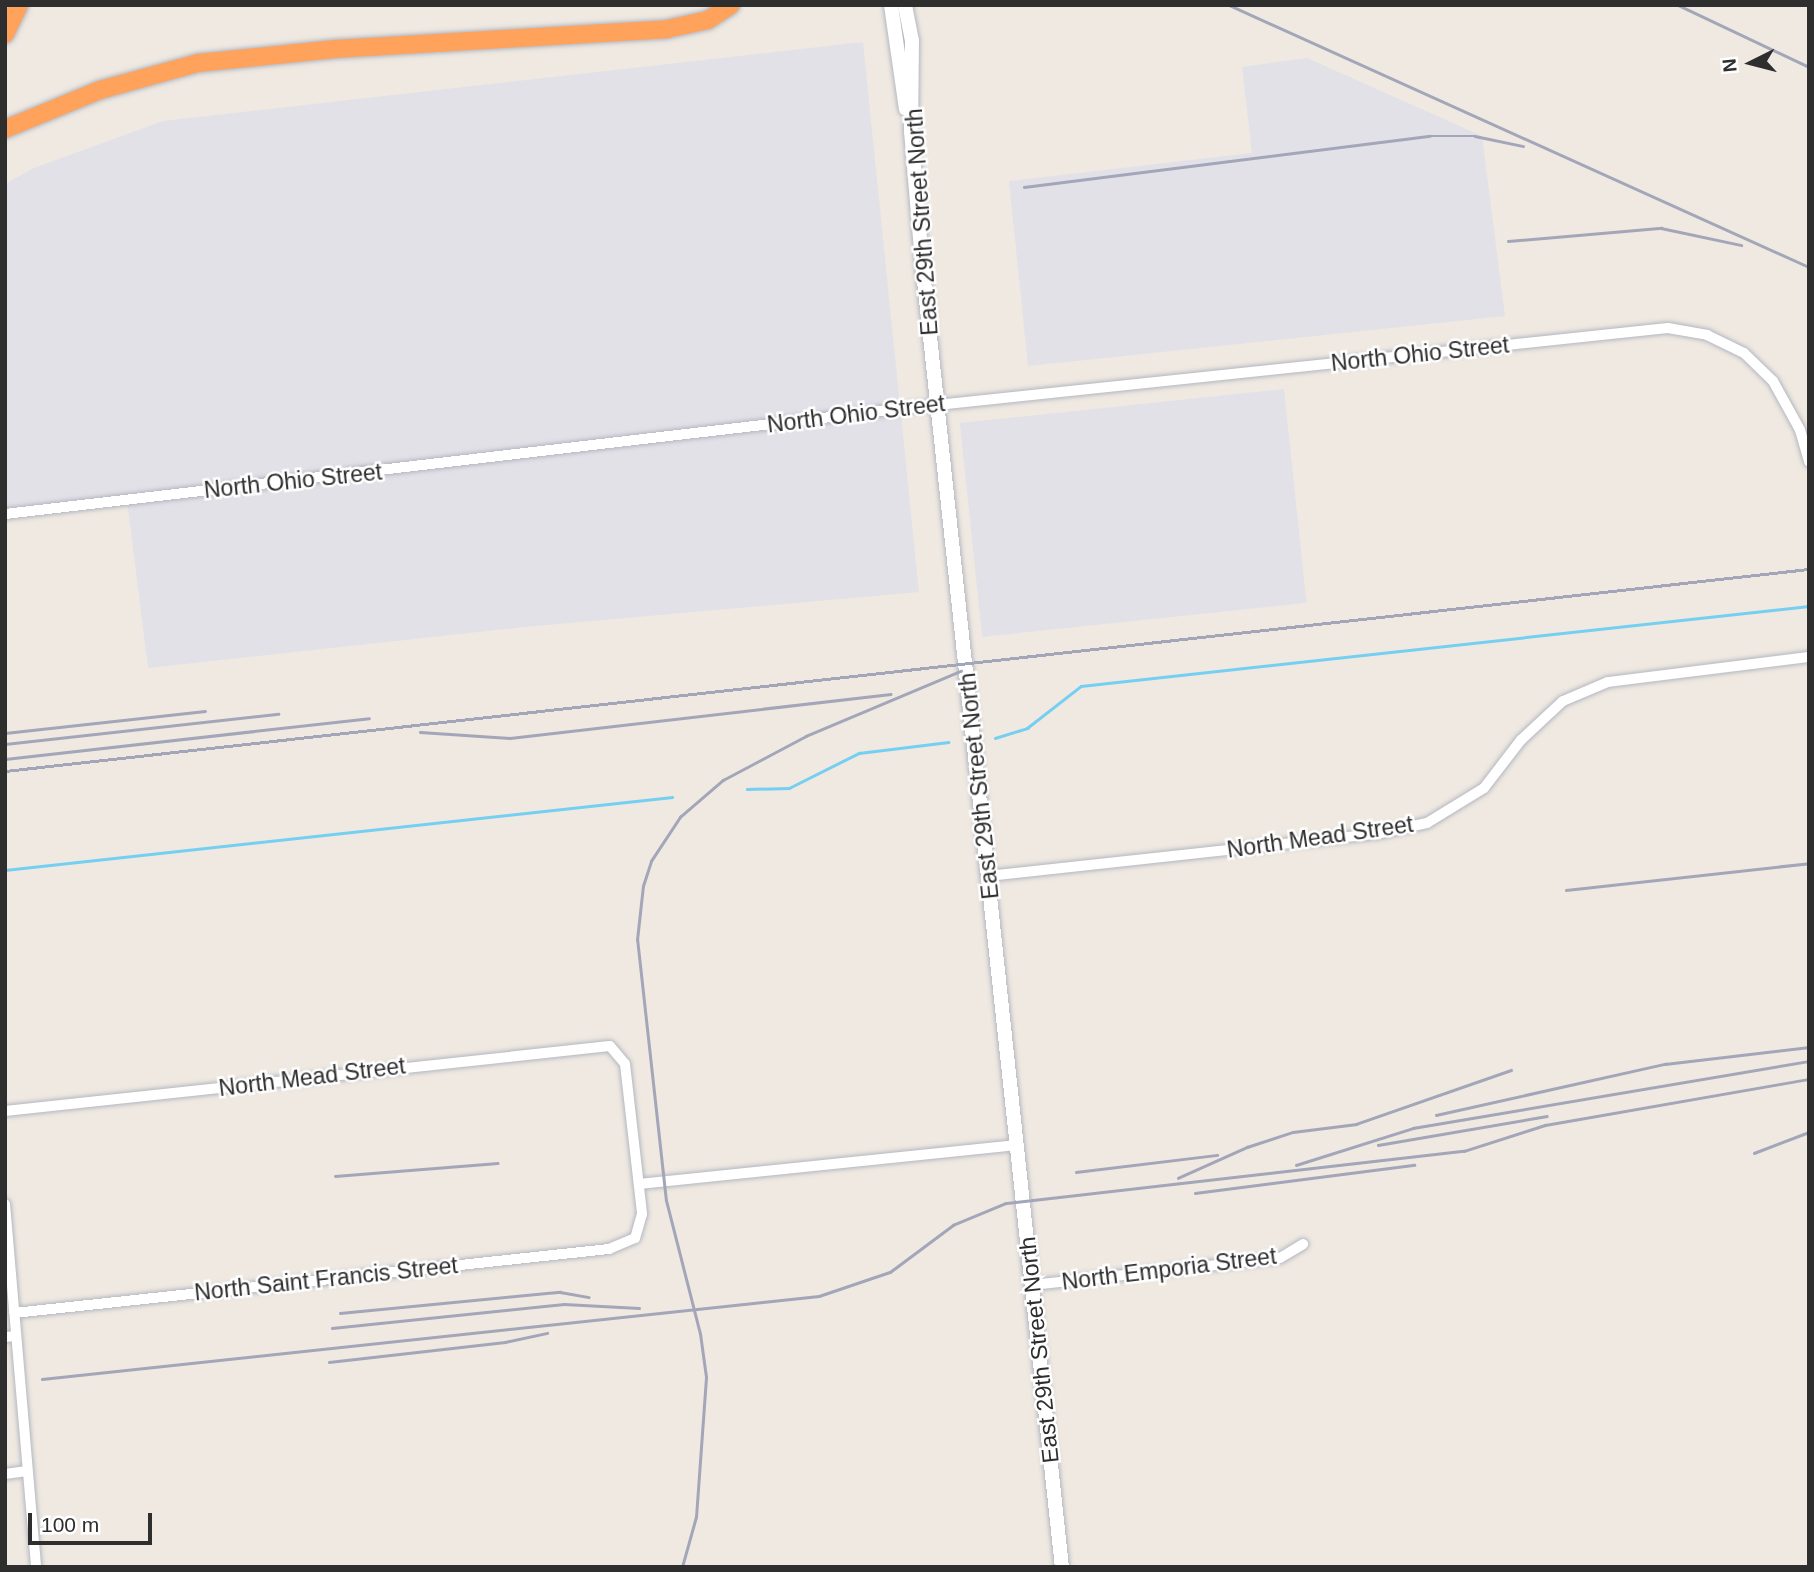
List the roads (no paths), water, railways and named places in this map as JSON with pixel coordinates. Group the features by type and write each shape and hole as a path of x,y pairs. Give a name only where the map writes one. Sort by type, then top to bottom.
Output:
{"highway":[{"path":"5,129 79,97 198,63 253,55 667,29 708,20 731,5"},
{"path":"5,34 19,6"}],"street":[{"path":"891,5 911,131"},
{"name":"East 29th Street North","path":"905,5 912,40 911,131 938,405 1062,1567"},
{"name":"North Ohio Street","path":"5,514 938,405 1660,329 1707,335 1744,353 1773,380 1800,430 1809,462"},
{"name":"North Mead Street","path":"988,876 1376,834 1427,823 1484,788 1521,740 1563,701 1608,682 1809,657"},
{"name":"North Mead Street","path":"5,1111 597,1045 617,1050 625,1063 639,1184"},
{"path":"639,1184 1017,1145"},
{"name":"North Saint Francis Street","path":"14,1313 609,1249 635,1238 642,1214 639,1184"},
{"path":"5,1205 14,1313 11,1336 36,1567"},
{"name":"North Emporia Street","path":"1032,1286 1280,1258 1303,1244"},
{"path":"5,1474 27,1471"}],"waterway":[{"path":"995,738 1027,728 1081,686 1809,606"},
{"path":"747,789 789,788 859,753 948,742"},
{"path":"5,870 672,797"}],"railway":[{"path":"1229,5 1809,267"},
{"path":"1678,5 1809,67"},
{"path":"1024,187 1430,136 1475,136 1523,146"},
{"path":"1508,241 1661,228 1741,245"},
{"path":"5,771 1809,569"},
{"path":"682,1567 696,1517 706,1377 700,1334 666,1201 637,940 643,886 651,861 680,817 723,780 806,736 961,671"},
{"path":"420,732 510,738 890,694"},
{"path":"5,733 205,711"},
{"path":"5,744 278,714"},
{"path":"5,759 369,718"},
{"path":"1566,890 1809,863"},
{"path":"1436,1115 1665,1064 1809,1047"},
{"path":"1296,1165 1413,1128 1809,1061"},
{"path":"1178,1178 1247,1147 1293,1132 1356,1124 1511,1070"},
{"path":"42,1379 819,1296 890,1272 953,1225 1006,1203 1464,1151 1545,1125 1809,1079"},
{"path":"1378,1145 1547,1116"},
{"path":"1754,1153 1809,1132"},
{"path":"1076,1172 1217,1155"},
{"path":"335,1176 497,1163"},
{"path":"1195,1193 1414,1165"},
{"path":"340,1313 560,1292 589,1297"},
{"path":"332,1328 564,1304 639,1308"},
{"path":"329,1362 505,1342 547,1333"}]}
